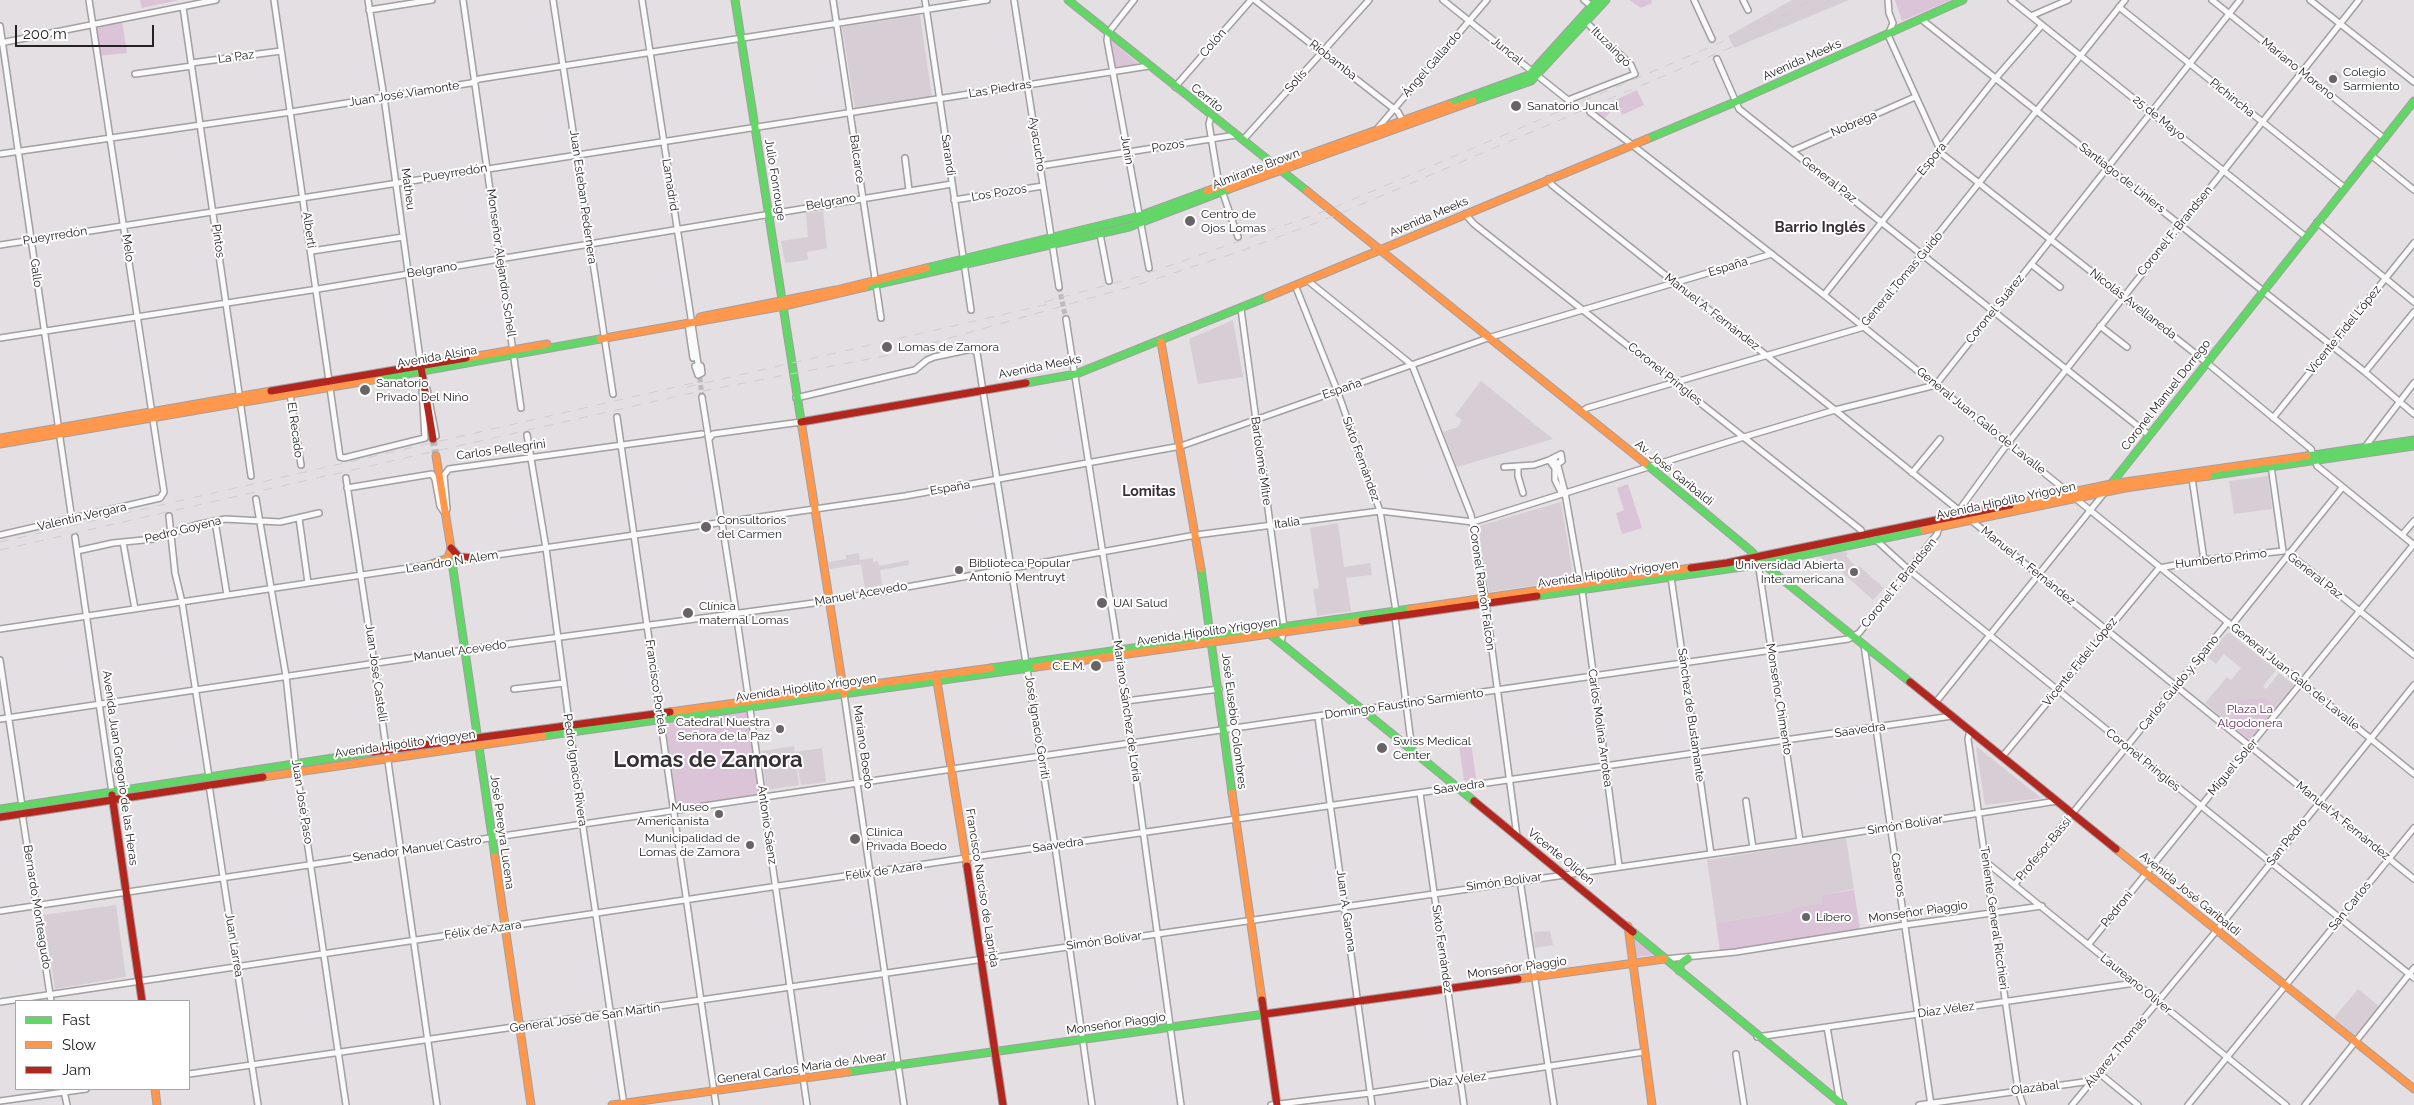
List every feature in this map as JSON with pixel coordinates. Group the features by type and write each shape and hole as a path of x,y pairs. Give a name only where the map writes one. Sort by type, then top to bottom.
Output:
{"main road":[{"name":"Julio Fonrouge","path":"735,0 770,213 791,363"},
{"name":"Cerrito","path":"1068,0 1379,250"},
{"name":"Almirante Brown","path":"1052,242 1100,234 1535,74 1586,22 1597,0"},
{"name":"Almirante Brown","path":"1535,74 1594,8 1606,0"},
{"name":"Avenida Meeks","path":"801,422 1076,374 1241,309 1735,102 1963,0"},
{"name":"Coronel Manuel Dorrego","path":"2111,484 2262,291 2414,102"},
{"name":"Almirante Brown","path":"1278,169 1377,130 1404,122"},
{"name":"Almirante Brown","path":"876,284 1140,220"},
{"name":"Av. José Garibaldi","path":"1379,250 1649,466 1759,562 1855,636 1952,716"},
{"name":"Avenida Alsina","path":"0,438 240,400 692,322 876,284"},
{"name":"José Eusebio Colombres","path":"1161,342 1181,446 1213,640 1275,1105"},
{"name":"Avenida Alsina","path":"240,400 290,394 331,384 412,373 421,369 430,370 513,352"},
{"name":"Mariano Boedo","path":"791,363 843,691"},
{"name":"Matheu","path":"421,369 432,437"},
{"name":"Avenida Alsina","path":"0,444 59,430"},
{"name":"Avenida Hipólito Yrigoyen","path":"1581,587 1670,577 1759,562 1875,539 1940,523 1964,514 2072,495 2271,466 2366,447 2414,440"},
{"name":"Avenida Hipólito Yrigoyen","path":"0,817 22,810 297,767 1759,562 1863,535 1970,520 2111,484 2313,457 2414,446"},
{"path":"436,456 451,548 455,555 459,557 476,558"},
{"path":"426,566 448,558 451,548"},
{"name":"José Pereyra Lucena","path":"452,562 530,1105"},
{"name":"Vicente Oliden","path":"1267,632 1628,926 1678,971 1841,1104"},
{"name":"Francisco Narciso de Laprida","path":"937,678 1003,1105"},
{"name":"Avenida José Garibaldi","path":"1952,716 2414,1088"},
{"name":"Avenida Juan Gregorio de las Heras","path":"113,796 142,1000"},
{"name":"Avenida Hipólito Yrigoyen","path":"0,809 22,810"},
{"path":"1628,926 1652,1105"},
{"path":"1678,971 1681,962 1688,958"},
{"name":"Monseñor Piaggio","path":"995,1052 1664,959"},
{"name":"General Carlos María de Alvear","path":"612,1105 995,1052"},
{"path":"155,1090 157,1105"}],"street":[{"name":"Melo","path":"89,0 163,496"},
{"path":"1,43 216,0"},
{"name":"Alberti","path":"274,0 318,289 340,457 344,458 432,437"},
{"name":"Matheu","path":"368,0 384,97 421,369"},
{"path":"369,10 432,0"},
{"name":"Monseñor Alejandro Schell","path":"463,0 521,408"},
{"name":"Juan Esteban Pedernera","path":"553,0 613,394"},
{"name":"Lamadrid","path":"642,0 701,374 696,372 692,322"},
{"name":"Balcarce","path":"833,0 881,318"},
{"name":"Sarandi","path":"925,0 971,310"},
{"name":"Juan José Viamonte","path":"0,154 291,112 564,65 988,0"},
{"name":"Ayacucho","path":"1014,0 1059,287"},
{"path":"1108,33 1134,0"},
{"name":"Riobamba","path":"1253,0 1393,108 1404,122"},
{"name":"Colón","path":"1175,87 1253,0"},
{"name":"Solís","path":"1243,140 1369,0"},
{"name":"Juncal","path":"1443,0 1565,99 1570,100"},
{"name":"Ángel Gallardo","path":"1377,130 1393,108 1487,0"},
{"path":"1584,0 1594,8"},
{"path":"1694,0 1712,39"},
{"path":"1743,0 1748,10"},
{"path":"1888,0 1889,13 1893,23 1888,35"},
{"name":"25 de Mayo","path":"2011,0 2306,237"},
{"path":"2031,16 2068,0"},
{"name":"General Tomas Guido","path":"1581,412 1587,408 1864,327 2125,0"},
{"name":"Mariano Moreno","path":"2212,0 2385,138"},
{"name":"Coronel Suárez","path":"1935,384 2240,0"},
{"path":"2310,0 2414,82"},
{"name":"Coronel F. Brandsen","path":"1964,514 1962,506 2008,443 2122,296 2359,0"},
{"name":"Pintos","path":"183,7 251,476"},
{"name":"Pichincha","path":"2119,8 2345,188"},
{"name":"Santiago de Liniers","path":"1921,19 2365,372 2414,414"},
{"name":"Ituzaingó","path":"1570,100 1633,75 1635,72 1631,65 1586,22"},
{"name":"Espora","path":"1824,295 1995,79 2042,25"},
{"name":"Gallo","path":"0,26 72,520"},
{"name":"Junín","path":"1108,33 1107,40 1149,268"},
{"name":"Nicolás Avellaneda","path":"1888,35 1939,151 2206,362 2312,449 2317,466 2414,545"},
{"name":"La Paz","path":"135,74 281,51"},
{"name":"General Paz","path":"1717,59 1735,102 1740,109 2149,435"},
{"name":"Las Piedras","path":"851,112 1149,66"},
{"name":"Nobrega","path":"1792,151 1916,97"},
{"name":"Pueyrredón","path":"0,245 851,112"},
{"name":"General Juan Galo de Lavalle","path":"1590,112 1935,384 2414,774"},
{"path":"1211,116 1212,139 1222,190 1238,237"},
{"name":"Pozos","path":"1040,166 1236,135"},
{"path":"2371,155 2414,190"},
{"path":"905,158 909,190"},
{"name":"Manuel A. Fernández","path":"1548,179 1552,186 1835,410 2414,879"},
{"path":"863,197 952,184"},
{"name":"Los Pozos","path":"954,200 1043,186"},
{"name":"Belgrano","path":"0,338 318,289 863,197"},
{"name":"Coronel Pringles","path":"1466,214 1474,224 1676,382 1861,530 1863,535"},
{"path":"2318,222 2414,302"},
{"path":"1100,234 1109,281"},
{"path":"312,251 403,238"},
{"name":"Vicente Fidel López","path":"2274,418 2414,243"},
{"name":"España","path":"905,496 1181,446 1488,338 1772,254"},
{"path":"2031,264 2060,287"},
{"name":"Coronel Ramón Falcón","path":"1307,280 1412,365 1473,522 1517,836"},
{"name":"Sixto Fernández","path":"1295,285 1380,511 1412,751"},
{"name":"Bartolomé Mitre","path":"1241,309 1284,630 1281,643"},
{"path":"2365,372 2414,312"},
{"name":"Mariano Sánchez de Loria","path":"1066,319 1126,700 1181,1105"},
{"name":"Lamadrid","path":"692,322 699,370"},
{"path":"2100,326 2127,347"},
{"name":"José Ignacio Gorriti","path":"796,398 918,369 931,358 972,349 976,350 984,389 1056,846 1092,1105"},
{"path":"412,373 423,381 425,374 430,370"},
{"path":"1649,466 1835,410 1935,384"},
{"path":"2366,447 2414,384"},
{"path":"709,440 706,434 702,434 704,427 700,396 703,393 709,427 716,433"},
{"name":"El Recado","path":"290,394 300,465"},
{"name":"Antonio Sáenz","path":"702,397 764,798 807,1105"},
{"name":"Francisco Portela","path":"617,417 716,1105"},
{"path":"709,440 711,435 716,433 801,422"},
{"name":"Carlos Pellegrini","path":"445,514 447,505 445,471 702,434"},
{"name":"Pedro Ignacio Rivera","path":"527,435 546,548 583,825 624,1104"},
{"path":"1912,473 1940,439"},
{"path":"1551,459 1558,464 1563,493"},
{"path":"1504,467 1534,465 1551,459"},
{"path":"1551,459 1555,468 1554,477 1563,493"},
{"path":"1518,466 1518,476 1523,493"},
{"name":"Italia","path":"920,583 1196,535 1380,511 1473,522 1649,466"},
{"name":"General Paz","path":"2271,466 2283,551 2360,610 2414,655"},
{"path":"347,488 432,474 435,479 440,506 445,514"},
{"name":"Juan José Castelli","path":"346,478 362,575 437,1105"},
{"path":"2192,478 2204,560"},
{"name":"Coronel Manuel Dorrego","path":"1936,702 2040,576 2111,484"},
{"name":"Carlos Guido y Spano","path":"2073,814 2176,686 2289,554 2342,488"},
{"name":"Carlos Molina Arrotea","path":"1563,493 1581,587 1619,866"},
{"name":"Valentín Vergara","path":"0,535 72,520 163,496"},
{"name":"Leandro N. Alem","path":"0,629 721,521 905,496"},
{"name":"Juan José Paso","path":"256,499 258,521 272,588 286,676 297,767 346,1105"},
{"name":"Pedro Goyena","path":"77,551 123,542 154,540 196,524 236,519 280,522 318,513"},
{"name":"Juan Larrea","path":"169,516 175,573 182,602 258,1105"},
{"path":"299,518 308,583"},
{"path":"216,521 227,595"},
{"path":"2402,535 2414,521"},
{"name":"Coronel F. Brandsen","path":"1855,636 1938,534 1940,523"},
{"name":"Avenida Juan Gregorio de las Heras","path":"75,538 113,796"},
{"name":"Coronel Pringles","path":"1875,539 1909,570 2056,690 2412,976"},
{"path":"123,542 134,609"},
{"name":"Miguel Soler","path":"2146,873 2414,545"},
{"name":"Humberto Primo","path":"2159,568 2204,560 2283,551"},
{"name":"Monseñor Chimento","path":"1759,562 1800,841"},
{"name":"Vicente Fidel López","path":"2002,757 2106,629 2159,568"},
{"name":"Sánchez de Bustamante","path":"1670,577 1711,854"},
{"name":"Manuel Acevedo","path":"0,719 464,650 829,601 920,583"},
{"name":"Domingo Faustino Sarmiento","path":"952,769 1771,651 1855,636"},
{"name":"Caseros","path":"1864,644 1931,1104"},
{"name":"Bernardo Monteagudo","path":"0,660 51,1000"},
{"path":"514,689 564,683"},
{"name":"San Pedro","path":"2217,930 2414,685"},
{"path":"1126,700 1219,689"},
{"name":"Mariano Boedo","path":"843,691 904,1105"},
{"name":"Juan A. Garona","path":"1318,716 1372,1105"},
{"name":"Saavedra","path":"966,858 1952,716"},
{"name":"Teniente General Ricchieri","path":"1970,731 1968,739 2018,1090 2023,1105"},
{"name":"Senador Manuel Castro","path":"0,911 952,769"},
{"name":"Sixto Fernández","path":"1420,793 1464,1105"},
{"path":"1746,800 1753,848"},
{"name":"Simón Bolívar","path":"981,958 1753,848 2057,801"},
{"name":"Profesor Bassi","path":"2015,884 2073,814"},
{"name":"San Carlos","path":"2188,1105 2414,828"},
{"name":"Félix de Azara","path":"0,1002 966,858"},
{"name":"Laureano Oliver","path":"1986,862 2286,1105"},
{"name":"Pedroni","path":"2088,944 2146,873"},
{"path":"1520,880 1554,1105"},
{"name":"Monseñor Piaggio","path":"1664,959 1688,958 2042,906"},
{"name":"Álvarez Thomas","path":"2072,1105 2217,930"},
{"name":"General José de San Martín","path":"190,1074 518,1028 981,958"},
{"path":"2305,1105 2412,976 2414,968"},
{"name":"Díaz Vélez","path":"1757,1037 2135,983"},
{"path":"1828,1027 1841,1104"},
{"name":"Díaz Vélez","path":"1275,1105 1370,1093 1644,1052"},
{"path":"1736,1054 1744,1105"},
{"path":"2099,1073 2138,1105"},
{"name":"Olazábal","path":"1919,1105 2092,1081"},
{"path":"0,1101 64,1090 67,1105"}],"shaded area":[{"path":"1792,0 1849,0 1734,48 1728,36"},
{"path":"920,15 932,97 855,109 842,27"},
{"name":"Colegio Sarmiento","path":"2336,70 2342,76 2331,88 2325,83"},
{"path":"823,211 827,248 807,252 808,260 785,263 781,241 808,237 806,213"},
{"path":"1233,320 1243,377 1198,384 1189,339"},
{"path":"1481,381 1553,439 1457,467 1443,432 1458,427 1462,420 1455,415"},
{"path":"2268,476 2272,509 2234,514 2229,481"},
{"path":"1561,502 1574,580 1489,592 1478,526"},
{"path":"1338,523 1344,567 1370,563 1372,575 1346,578 1351,611 1317,616 1313,589 1319,588 1310,528"},
{"name":"Universidad Abierta Interamericana","path":"1845,551 1848,553 1846,556 1857,568 1859,566 1884,588 1873,600 1836,567 1835,569 1819,556"},
{"path":"859,553 860,560 873,558 873,562 878,561 879,566 909,560 909,565 880,570 882,585 865,588 861,564 830,569 828,562 846,559 846,555"},
{"path":"2227,633 2230,633 2276,670 2263,686 2266,689 2279,673 2293,684 2293,687 2276,707 2266,698 2230,713 2233,716 2228,723 2205,703 2227,677 2231,680 2241,668 2224,654 2216,664 2208,657"},
{"path":"794,746 799,785 766,790 761,751"},
{"path":"1976,746 2041,798 1985,805"},
{"path":"822,748 826,782 801,785 795,752"},
{"path":"1846,838 1854,889 1821,895 1822,903 1792,908 1792,911 1716,923 1707,860"},
{"path":"116,905 126,977 55,989 43,915"},
{"path":"1550,931 1553,945 1535,948 1534,932"},
{"path":"2358,989 2380,1007 2355,1036 2334,1018"}],"green space":[{"path":"140,0 179,0 142,8"},
{"path":"1629,0 1651,0 1652,3 1641,8"},
{"path":"1895,0 1951,0 1902,21"},
{"path":"122,21 127,53 98,56 94,26"},
{"path":"1111,40 1140,65 1116,68"},
{"path":"1637,90 1644,105 1622,115 1617,104 1604,119 1594,110"},
{"path":"1628,484 1642,528 1622,534 1616,513 1624,510 1617,488"},
{"name":"Plaza La Algodonera","path":"2266,698 2279,709 2250,740 2228,723 2233,716 2230,713 2241,700"},
{"path":"748,711 760,795 677,807 665,723"},
{"path":"1471,742 1476,779 1464,781 1459,745"},
{"name":"Líbero","path":"1854,890 1860,929 1720,952 1716,923 1792,911 1792,908 1822,903 1821,895"},
{"path":"1634,939 1655,955 1636,957"}],"tunnel":[{"path":"1059,287 1066,319"},
{"path":"699,370 702,397"},
{"path":"433,439 436,456"}],"railway":[{"path":"1767,24 1812,0"},
{"path":"0,550 687,394 890,355 1140,284 1241,251 1334,216 1753,38 1832,0"},
{"path":"1044,302 1137,277 1328,210 1750,30 1772,17"},
{"path":"687,387 1053,303"},
{"path":"0,542 693,383"}],"traffic: fast":[{"path":"735,0 802,427"},
{"path":"1068,0 1307,191"},
{"path":"1449,104 1529,75 1597,0"},
{"path":"1473,101 1531,81 1606,0"},
{"path":"1647,139 1735,102 1963,0"},
{"path":"2111,484 2414,101"},
{"path":"865,287 1129,227 1229,189"},
{"path":"926,268 1139,216 1207,191"},
{"path":"1026,383 1076,374 1267,297"},
{"path":"378,379 600,339"},
{"path":"2307,456 2414,440"},
{"path":"2208,476 2414,446"},
{"path":"1645,463 1751,551 1762,563 1910,682"},
{"path":"1537,596 1749,566 1924,530"},
{"path":"452,562 495,857"},
{"path":"1201,569 1232,793"},
{"path":"991,668 1410,609"},
{"path":"1266,631 1474,801"},
{"path":"543,736 1036,667"},
{"path":"0,809 372,752"},
{"path":"1633,932 1843,1105"},
{"path":"1679,971 1681,963 1688,958"},
{"path":"848,1072 1265,1014"}],"traffic: slow":[{"path":"1229,189 1473,101"},
{"path":"1207,191 1449,104"},
{"path":"1267,297 1647,139"},
{"path":"1307,191 1645,463"},
{"path":"700,317 836,290 926,268"},
{"path":"600,339 784,306 865,287"},
{"path":"1161,342 1201,569"},
{"path":"466,358 547,344"},
{"path":"0,444 378,379"},
{"path":"0,438 271,391"},
{"path":"802,427 844,694"},
{"path":"426,566 448,558 451,548 436,456"},
{"path":"2010,505 2111,484 2307,456"},
{"path":"1924,530 2125,488 2208,476"},
{"path":"1410,609 1691,568"},
{"path":"1036,667 1362,621"},
{"path":"670,712 991,668"},
{"path":"936,675 967,866"},
{"path":"263,777 543,736"},
{"path":"1232,793 1262,1000"},
{"path":"2116,849 2414,1089"},
{"path":"495,857 531,1105"},
{"path":"1628,926 1652,1105"},
{"path":"1518,979 1664,959"},
{"path":"612,1105 848,1072"},
{"path":"155,1090 157,1105"}],"traffic: jam":[{"path":"271,391 466,358"},
{"path":"421,367 433,439"},
{"path":"801,422 1026,383"},
{"path":"1691,568 1727,563 2010,505"},
{"path":"451,548 459,557 476,558"},
{"path":"1362,621 1537,596"},
{"path":"1910,682 2116,849"},
{"path":"372,752 670,712"},
{"path":"0,817 263,777"},
{"path":"112,795 142,1000"},
{"path":"1474,801 1633,932"},
{"path":"967,866 1003,1105"},
{"path":"1265,1014 1518,979"},
{"path":"1262,1000 1277,1105"}],"place":[{"name":"Colegio Sarmiento","path":"2333,79"},
{"name":"Sanatorio Juncal","path":"1516,106"},
{"name":"Centro de Ojos Lomas","path":"1190,221"},
{"name":"Lomas de Zamora","path":"887,347"},
{"name":"Sanatorio Privado Del Nińo","path":"365,390"},
{"name":"Consultorios del Carmen","path":"706,527"},
{"name":"Biblioteca Popular Antonio Mentruyt","path":"959,570"},
{"name":"Universidad Abierta Interamericana","path":"1854,572"},
{"name":"UAI Salud","path":"1102,603"},
{"name":"Clínica maternal Lomas","path":"688,613"},
{"name":"C.E.M.","path":"1096,666"},
{"name":"Catedral Nuestra Señora de la Paz","path":"780,729"},
{"name":"Swiss Medical Center","path":"1382,748"},
{"name":"Museo Americanista","path":"719,814"},
{"name":"Clinica Privada Boedo","path":"855,839"},
{"name":"Municipalidad de Lomas de Zamora","path":"750,845"},
{"name":"Líbero","path":"1806,917"}],"district":[{"name":"Barrio Inglés","path":"1820,227"},
{"name":"Lomitas","path":"1149,492"},
{"name":"Lomas de Zamora","path":"708,760"}]}
